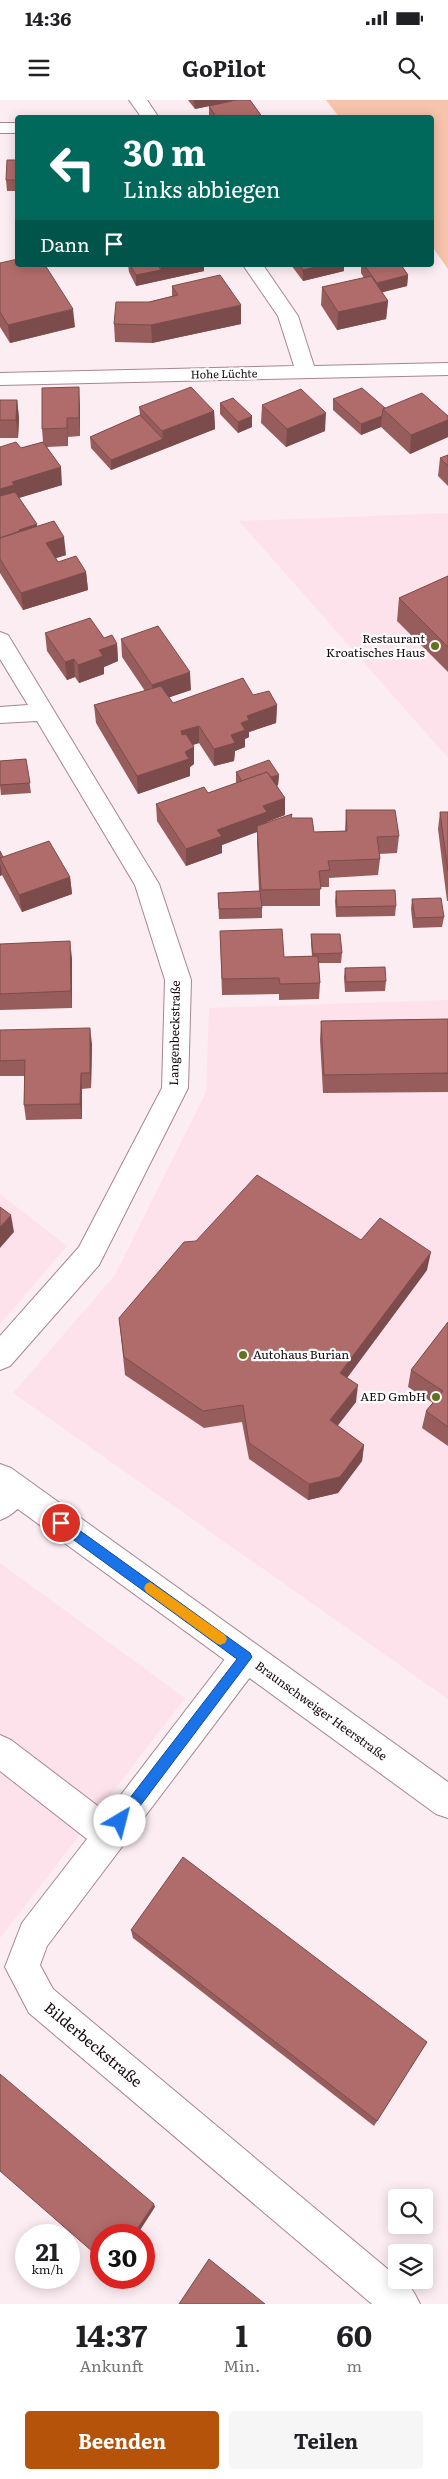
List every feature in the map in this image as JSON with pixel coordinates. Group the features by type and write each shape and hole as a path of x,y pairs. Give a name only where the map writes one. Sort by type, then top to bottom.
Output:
{"street":[{"path":"138,100 149,115"},
{"path":"0,128 15,128"},
{"path":"254,267 288,316 306,372"},
{"name":"Hohe Lüchte","path":"0,379 448,369"},
{"name":"Langenbeckstraße","path":"0,640 147,884 178,980 175,1088 89,1256 0,1357"},
{"path":"0,716 44,712"},
{"name":"Braunschweiger Heerstraße","path":"5,1492 246,1657 448,1802"},
{"name":"Bilderbeckstraße","path":"246,1657 34,1935 22,1967 41,2001 400,2304"},
{"path":"0,1751 109,1835"}],"shaded area":[{"path":"326,100 448,100 448,269 434,249 434,115 337,115"},
{"path":"448,513 448,758 239,521"},
{"path":"448,1000 448,1699 13,1393 115,1275 206,1092 209,1008"},
{"path":"0,1194 67,1246 0,1324"},
{"path":"0,1563 185,1698 0,1938"}],"building":[{"path":"236,100 250,100 261,115 215,115 209,106"},
{"path":"7,160 15,160 15,180 6,180"},
{"path":"15,260 15,267 46,267 73,309 8,325 0,312 0,263"},
{"path":"131,267 159,267 161,270 136,275"},
{"path":"301,267 316,267 303,270"},
{"path":"365,267 402,267 408,275 377,283"},
{"path":"220,275 241,305 151,325 114,324 116,302 149,302 178,295 172,286"},
{"path":"371,276 388,301 338,312 322,287"},
{"path":"79,387 79,418 67,418 67,428 42,429 42,388"},
{"path":"191,387 214,411 162,431 139,407"},
{"path":"362,388 385,408 383,409 382,416 361,424 333,399"},
{"path":"301,389 326,413 287,429 262,405"},
{"path":"422,393 448,416 448,420 411,435 383,409"},
{"path":"233,398 252,416 238,422 220,403"},
{"path":"0,400 17,400 16,420 0,420"},
{"path":"140,415 163,439 111,460 90,437"},
{"path":"16,442 21,448 43,442 61,467 12,482 14,485 0,489 0,447"},
{"path":"448,455 448,466 440,458"},
{"path":"15,492 37,524 0,538 0,496"},
{"path":"54,521 64,537 46,543 58,562 76,556 86,572 21,593 0,559 0,538"},
{"path":"448,576 448,647 399,598"},
{"path":"90,618 104,638 112,635 117,644 99,650 103,656 78,665 74,659 65,662 45,633"},
{"path":"158,626 190,672 152,685 121,639"},
{"path":"243,678 253,695 269,691 277,705 247,716 249,720 241,723 245,730 231,735 235,743 214,749 199,726 181,731 182,735 186,734 194,747 185,752 189,759 137,776 94,705 161,686 173,703"},
{"path":"26,759 30,783 0,785 0,761"},
{"path":"269,760 279,775 271,777 267,772 242,781 236,772"},
{"path":"267,772 285,798 263,806 267,812 217,830 222,836 186,849 156,804 204,787 208,793"},
{"path":"346,810 395,810 399,836 377,837 380,859 328,861 330,870 319,871 321,889 261,890 257,826 292,814 291,818 312,818 314,832 347,831"},
{"path":"440,812 448,812 448,871"},
{"path":"49,841 70,877 19,895 0,858"},
{"path":"395,890 396,906 337,907 336,891"},
{"path":"260,891 262,908 219,909 218,893"},
{"path":"441,898 444,917 415,918 412,899"},
{"path":"282,929 284,957 318,956 320,983 280,984 279,978 222,979 220,931"},
{"path":"311,934 340,934 342,953 313,954"},
{"path":"70,941 71,991 0,994 0,944"},
{"path":"385,967 386,981 346,982 345,968"},
{"path":"448,1019 448,1073 324,1075 321,1021"},
{"path":"90,1028 90,1073 81,1073 80,1104 24,1105 25,1060 0,1061 0,1030"},
{"name":"Autohaus Burian","path":"257,1175 361,1240 380,1218 431,1252 340,1373 358,1385 330,1420 364,1445 340,1477 309,1484 249,1443 243,1405 203,1411 124,1357 119,1318 184,1242 196,1241"},
{"path":"0,1207 11,1215 0,1227"},
{"path":"448,1322 448,1427 426,1411 443,1391 411,1370"},
{"path":"183,1857 427,2042 377,2121 131,1930"},
{"path":"0,2074 154,2204 140,2224 90,2224 90,2249 80,2241 80,2224 61,2224 0,2171"},
{"path":"209,2259 265,2304 179,2304"}],"slow traffic":[{"path":"150,1588 220,1639"}],"place":[{"name":"Restaurant Kroatisches Haus","path":"435,646"},
{"name":"Autohaus Burian","path":"243,1355"},
{"name":"AED GmbH","path":"436,1397"}],"route":[{"path":"61,1523 246,1657 120,1821"}]}
